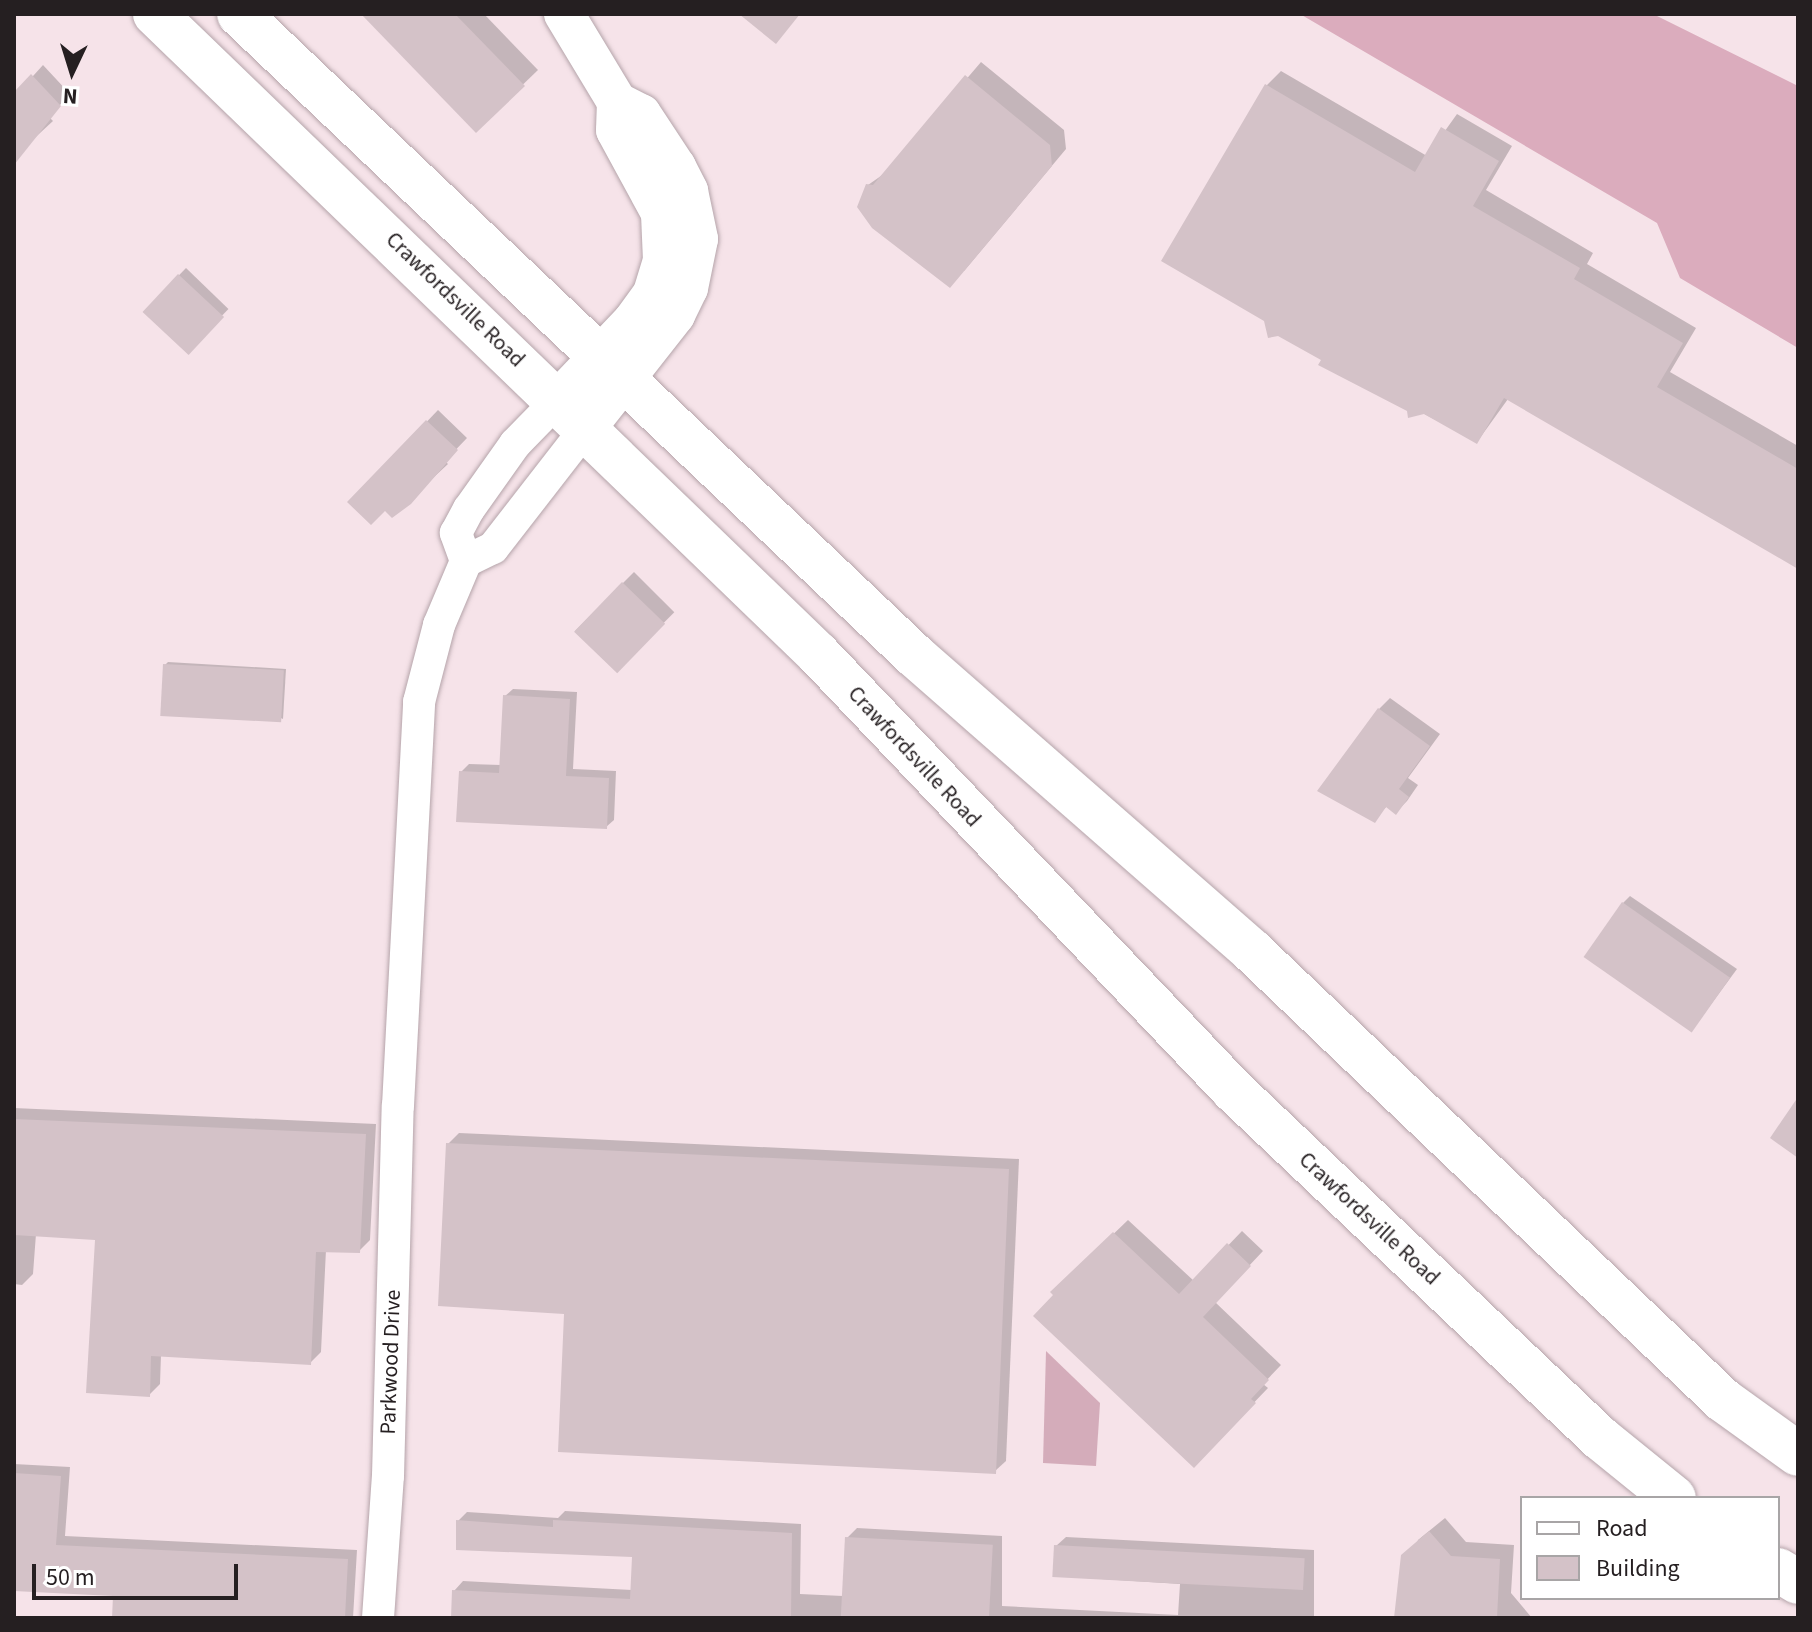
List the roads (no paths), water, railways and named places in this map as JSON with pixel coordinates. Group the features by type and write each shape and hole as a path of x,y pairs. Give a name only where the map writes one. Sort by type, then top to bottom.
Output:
{"main road":[{"name":"Crawfordsville Road","path":"155,14 818,654 1233,1090 1600,1438 1672,1496"},
{"path":"239,14 914,655 1252,951 1723,1400 1798,1454"},
{"path":"1780,1571 1798,1582"}],"street":[{"path":"564,14 617,102 641,114 676,167 688,191 698,239 682,303 611,369 572,414 493,548 466,561 456,533 469,509 515,444 572,414"},
{"name":"Parkwood Drive","path":"378,1618 388,1476 398,1106 415,739 439,625 466,561"}]}
